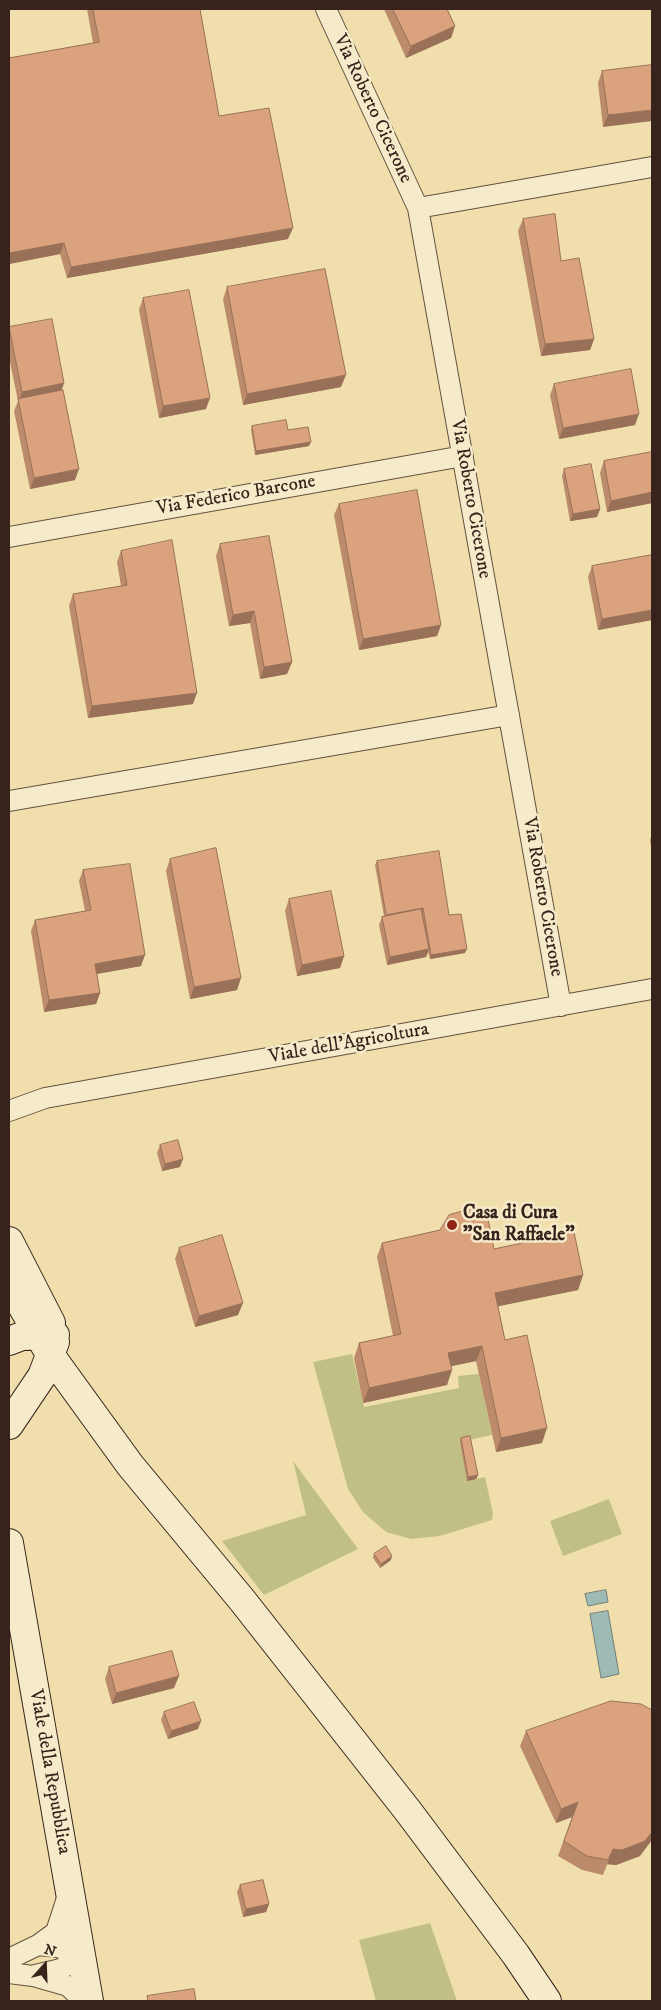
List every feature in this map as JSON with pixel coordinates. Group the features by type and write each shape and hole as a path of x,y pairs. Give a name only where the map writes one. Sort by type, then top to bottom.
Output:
{"main road":[{"path":"9,1241 49,1342 91,1411 130,1464 242,1600 408,1811 516,1955 547,2001"},
{"path":"9,1284 49,1342 242,1600"},
{"path":"9,1341 22,1336 49,1342"},
{"path":"13,1418 34,1389 49,1342"},
{"path":"13,1418 29,1400 52,1394 77,1401 91,1411"},
{"name":"Viale della Repubblica","path":"9,1544 89,2001"},
{"path":"516,1955 560,2001"}],"street":[{"name":"Via Roberto Cicerone","path":"326,9 418,208 561,1006"},
{"path":"418,208 652,168"},
{"name":"Via Federico Barcone","path":"9,537 463,456"},
{"path":"9,800 509,715"},
{"name":"Viale dell'Agricoltura","path":"9,1111 45,1098 652,989"},
{"name":"Viale dell'Agricoltura","path":"9,1094 45,1098"},
{"path":"9,1959 38,1945 56,1932 69,1890"},
{"path":"38,1945 58,1947 81,1956"},
{"path":"33,1976 61,1970 81,1956"},
{"path":"9,1973 33,1976 68,1986 84,2001"}],"green space":[{"path":"352,1354 364,1407 459,1388 458,1376 479,1374 492,1435 469,1440 476,1479 485,1477 493,1514 492,1520 440,1536 411,1539 386,1532 363,1512 348,1489 313,1362"},
{"path":"293,1461 358,1549 264,1595 222,1541 306,1515"},
{"path":"609,1499 622,1534 563,1556 550,1521"},
{"path":"430,1923 457,2001 376,2001 359,1940"}],"water":[{"path":"606,1590 608,1602 588,1606 585,1594"},
{"path":"608,1611 619,1674 601,1678 590,1614"}],"building":[{"path":"93,9 200,9 219,116 269,108 293,228 71,267 64,243 9,253 9,58 99,42"},
{"path":"393,9 447,9 455,26 411,46"},
{"path":"652,65 652,110 608,115 602,71"},
{"path":"555,214 561,261 579,258 594,339 545,344 523,219"},
{"path":"325,269 346,375 247,394 227,287"},
{"path":"189,290 210,398 163,406 143,298"},
{"path":"52,319 64,383 22,392 9,327"},
{"path":"631,369 639,414 563,428 554,384"},
{"path":"63,390 79,469 34,478 18,399"},
{"path":"286,420 288,430 308,427 311,442 256,451 252,426"},
{"path":"652,452 652,492 611,501 604,461"},
{"path":"591,464 600,509 573,514 564,469"},
{"path":"417,490 441,625 363,639 339,504"},
{"path":"269,536 292,662 264,667 254,611 233,615 220,544"},
{"path":"172,540 197,693 92,706 73,594 127,585 121,551"},
{"path":"652,555 652,610 602,619 592,566"},
{"path":"216,848 241,978 194,987 170,859"},
{"path":"439,851 449,915 461,914 467,949 431,955 423,908 386,915 377,861"},
{"path":"130,864 145,955 95,964 100,993 49,1000 35,920 91,910 83,870"},
{"path":"331,891 344,956 302,965 289,899"},
{"path":"421,909 429,949 390,957 382,917"},
{"path":"178,1140 183,1159 165,1164 160,1145"},
{"path":"470,1209 486,1209 494,1249 574,1232 583,1275 495,1293 505,1340 527,1335 547,1428 501,1438 482,1346 448,1353 452,1370 369,1388 359,1343 401,1334 382,1243 440,1230 449,1215"},
{"path":"222,1235 243,1303 199,1316 179,1248"},
{"path":"470,1436 478,1475 468,1477 461,1438"},
{"path":"386,1546 392,1556 381,1564 374,1554"},
{"path":"172,1651 179,1676 116,1693 109,1667"},
{"path":"611,1701 641,1704 652,1710 652,1832 645,1841 622,1850 613,1849 608,1860 587,1856 564,1841 578,1802 561,1809 526,1731"},
{"path":"194,1702 201,1721 171,1731 164,1712"},
{"path":"263,1880 269,1904 246,1909 240,1885"},
{"path":"194,1989 196,2001 148,2001 147,1996"}],"place":[{"name":"Casa di Cura \"San Raffaele\"","path":"452,1225"}]}
